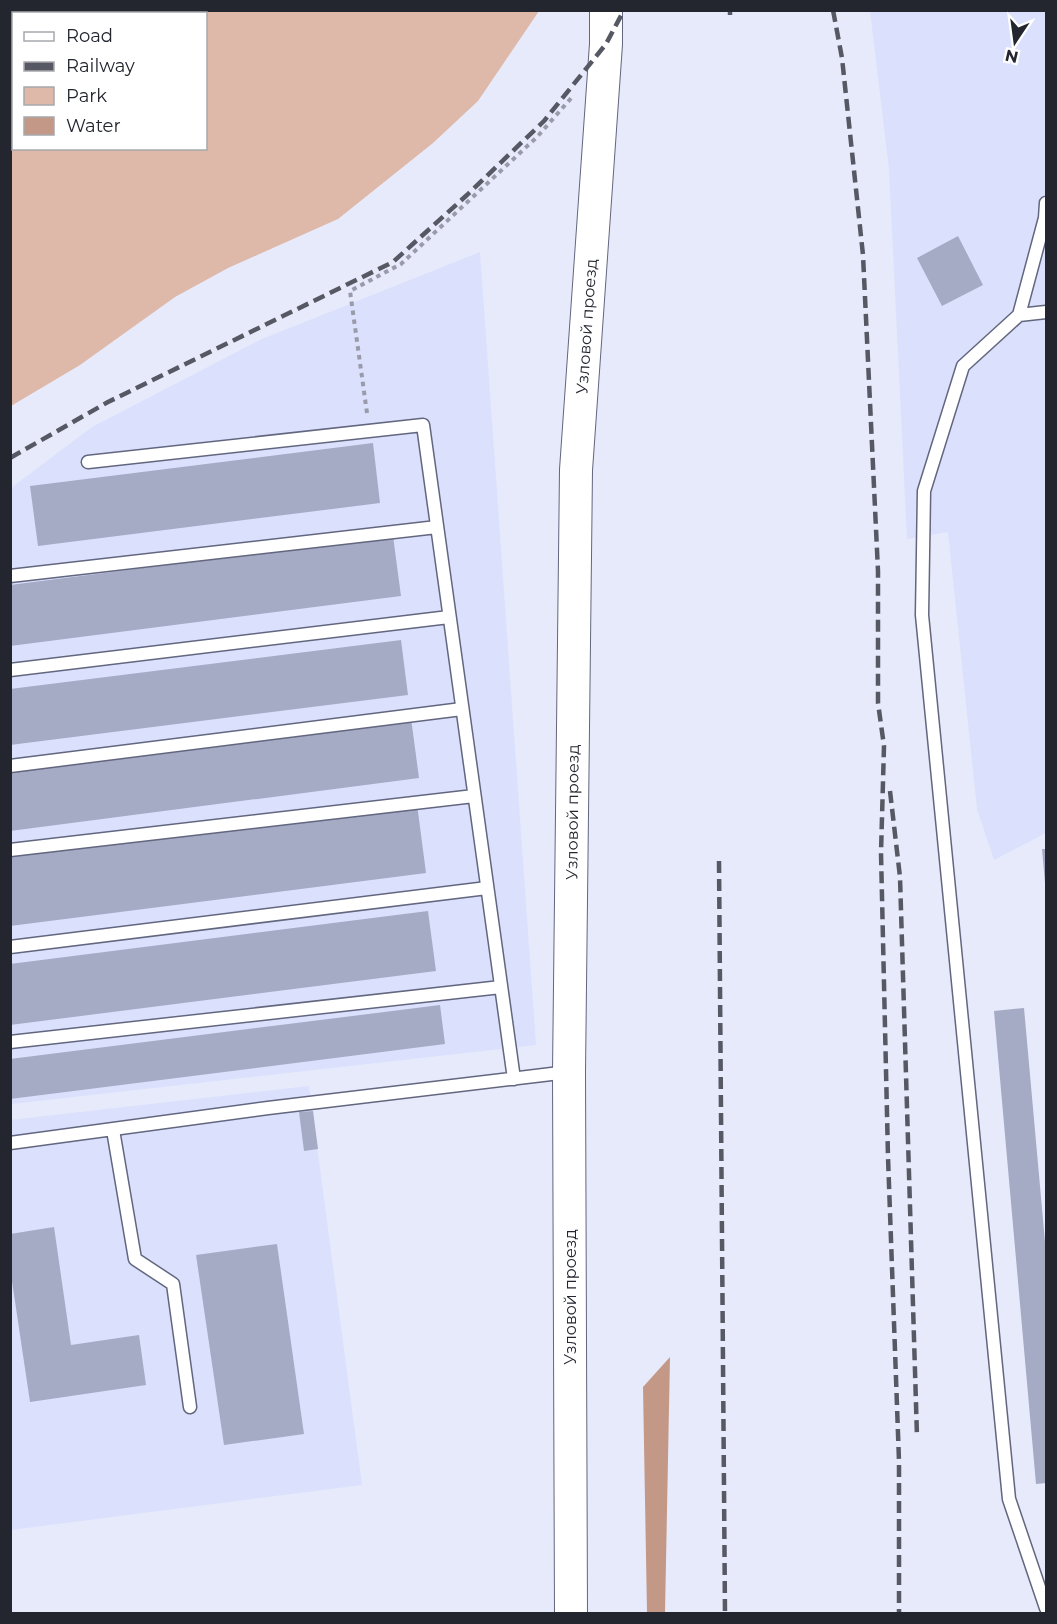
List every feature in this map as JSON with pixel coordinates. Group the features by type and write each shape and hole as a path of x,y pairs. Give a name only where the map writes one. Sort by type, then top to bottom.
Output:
{"street":[{"name":"Узловой проезд","path":"572,1614 569,1072 576,470 606,44 606,10"}],"lane":[{"path":"1047,203 1019,315 963,366 924,491 922,615 1009,1500 1047,1608"},
{"path":"1019,315 1047,312"},
{"path":"88,462 423,425 514,1079"},
{"path":"10,576 437,527"},
{"path":"10,670 449,616"},
{"path":"10,766 462,709"},
{"path":"10,850 474,796"},
{"path":"10,947 487,888"},
{"path":"10,1042 501,987"},
{"path":"10,1143 268,1108 569,1072"},
{"path":"113,1130 135,1259 173,1284 190,1407"}],"path":[{"path":"370,431 350,291 401,264 537,137 575,94"}],"shaded area":[{"path":"870,11 1046,11 1046,833 994,860 977,809 948,532 907,539 889,169"},
{"path":"480,252 536,1045 11,1104 11,488 92,427 262,339"},
{"path":"309,1086 362,1485 11,1530 10,1120"}],"green space":[{"path":"11,10 539,10 478,101 433,143 338,219 228,268 175,297 80,365 11,406"}],"water":[{"path":"670,1357 665,1613 647,1613 643,1387"}],"building":[{"path":"958,236 983,285 942,306 917,258"},
{"path":"373,443 380,503 38,546 30,486"},
{"path":"393,536 401,596 10,646 10,585"},
{"path":"401,640 408,695 10,745 10,689"},
{"path":"411,718 419,778 10,831 10,770"},
{"path":"417,804 426,873 10,926 10,856"},
{"path":"1042,849 1046,849 1046,883 1045,883"},
{"path":"428,911 436,971 10,1025 10,964"},
{"path":"440,1005 445,1044 10,1099 10,1059"},
{"path":"1024,1008 1046,1253 1046,1483 1036,1484 994,1011"},
{"path":"313,1111 318,1149 304,1151 299,1112"},
{"path":"54,1227 71,1345 139,1335 146,1385 30,1402 10,1268 10,1234"},
{"path":"277,1244 304,1434 224,1445 196,1255"}],"railway":[{"path":"10,458 108,402 393,262 544,121 606,44 624,10"},
{"path":"730,10 730,15"},
{"path":"833,10 842,58 863,255 878,571 878,703 884,746 881,853 888,1157 899,1461 899,1614"},
{"path":"890,791 900,877 917,1437"},
{"path":"719,861 725,1614"}]}
